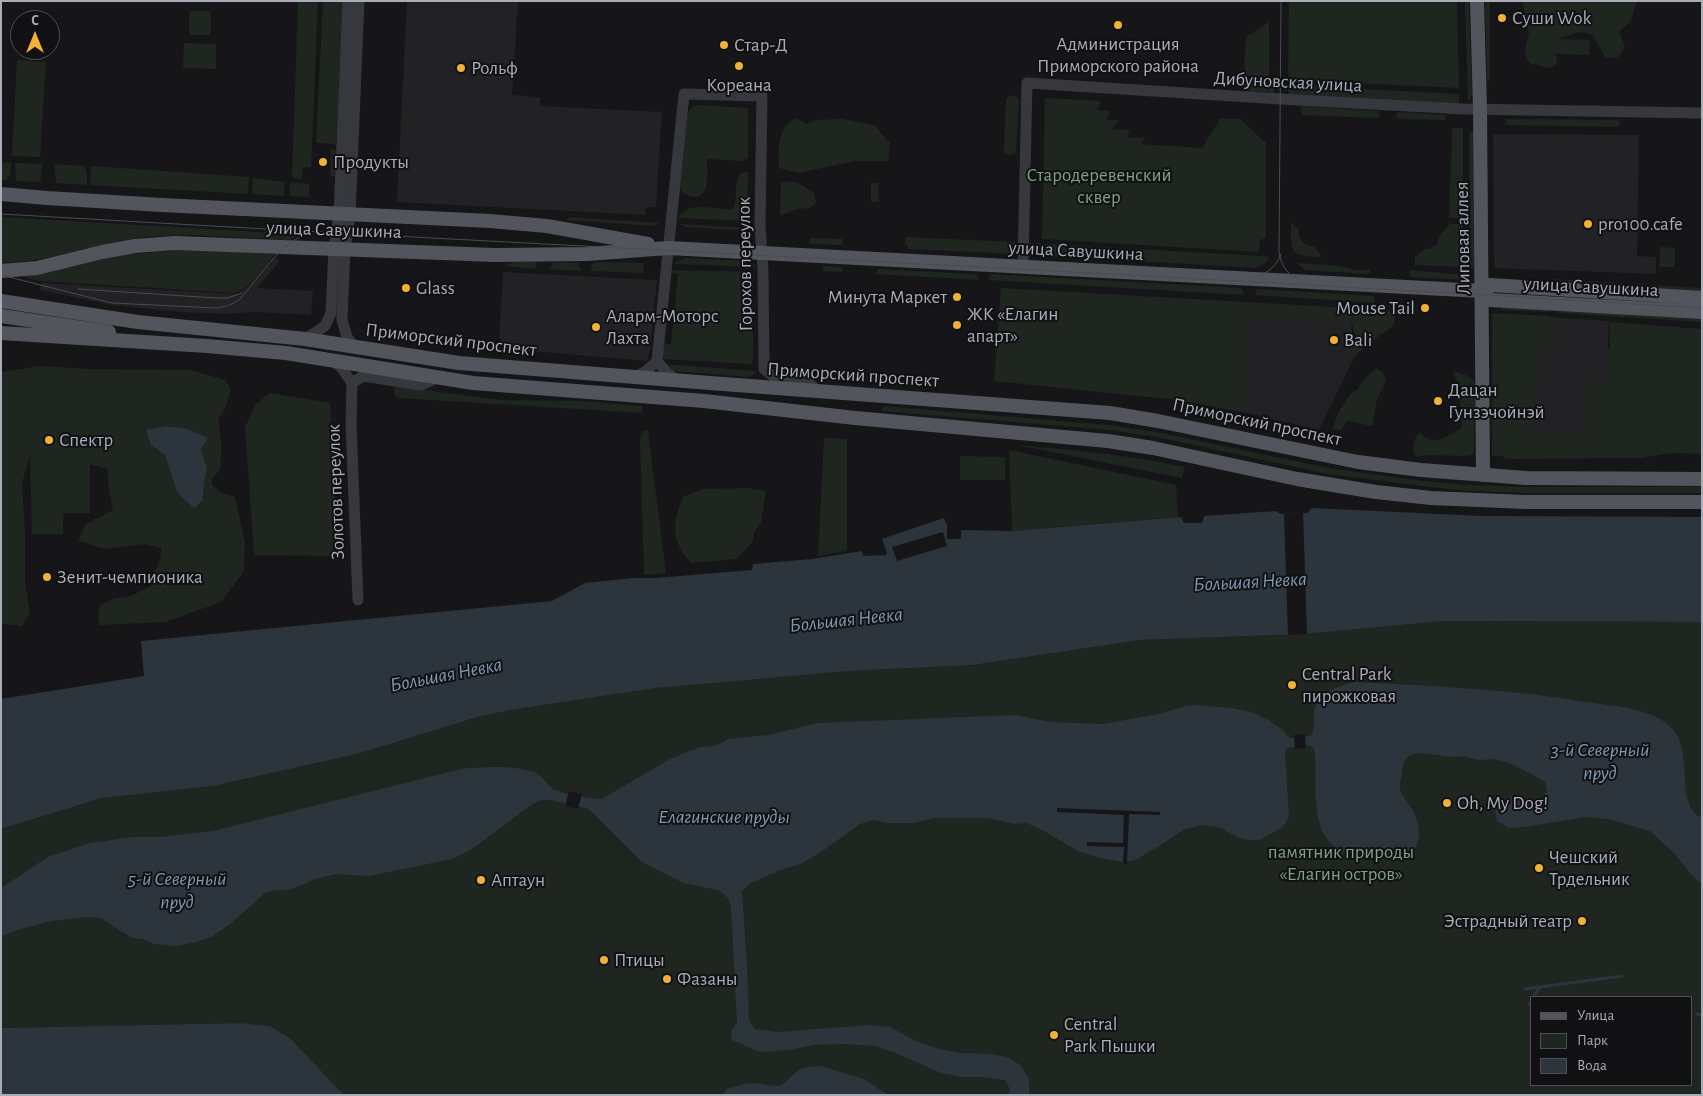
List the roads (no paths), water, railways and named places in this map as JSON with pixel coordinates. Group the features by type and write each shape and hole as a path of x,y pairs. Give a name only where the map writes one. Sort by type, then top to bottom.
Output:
{"main road":[{"name":"Липовая аллея","path":"1477,1 1480,109 1483,475"},
{"name":"улица Савушкина","path":"1,194 57,199 547,226 668,248"},
{"name":"улица Савушкина","path":"1,271 37,268 135,246 175,243 495,255 587,254 668,248 1482,291 1490,285 1702,298"},
{"name":"улица Савушкина","path":"1482,291 1490,300 1702,312"},
{"name":"Приморский проспект","path":"1,301 138,322 305,339 459,363 1110,413 1358,462 1526,478 1702,478"},
{"name":"Приморский проспект","path":"1,316 207,346"},
{"name":"Приморский проспект","path":"1,333 286,353 473,383 704,401 865,419 1108,441 1162,450 1326,484 1431,498 1518,502 1702,502"}],"street":[{"path":"344,215 348,1"},
{"path":"305,339 325,326 331,313 344,215 359,1"},
{"name":"Дибуновская улица","path":"1023,267 1027,83 1297,100 1480,109 1702,113"},
{"name":"Горохов переулок","path":"668,248 684,94 762,96 760,225 764,369 773,376 803,378 818,391"},
{"path":"635,377 646,371 657,360 668,248"},
{"path":"340,249 342,320 347,336 354,347"},
{"path":"333,360 341,367 352,383 363,376 421,385 440,378"},
{"path":"657,360 667,373 680,381"},
{"name":"Золотов переулок","path":"352,383 351,426 358,600"}],"water":[{"path":"166,426 188,429 208,438 201,449 207,468 203,500 194,508 177,492 165,455 151,445 146,430"},
{"name":"Большая Невка","path":"1312,508 1482,516 1702,517 1702,622 1444,621 1305,634 1140,640 973,665 850,671 656,688 481,716 357,754 213,786 102,798 1,829 1,699 144,676 141,641 552,601 585,583 752,570 753,564 812,559 862,551 863,556 885,555 887,553 882,539 944,518 947,525 947,539 961,539 961,530 1012,531 1181,517 1184,523 1202,523 1204,516 1276,511 1281,514 1307,513"},
{"path":"1356,682 1529,694 1624,707 1660,719 1672,728 1679,738 1688,802 1693,811 1702,818 1702,884 1675,854 1650,831 1608,819 1586,817 1509,828 1497,821 1495,811 1499,801 1512,797 1530,800 1541,799 1547,791 1545,782 1533,775 1514,765 1492,759 1480,760 1421,753 1409,756 1404,762 1400,789 1414,812 1417,821 1418,843 1412,851 1399,858 1351,854 1336,847 1326,837 1320,823 1315,789 1315,752 1313,747 1307,745 1287,748 1285,753 1289,816 1283,827 1260,840 1237,837 1219,827 1202,825 1183,830 1133,861 1123,862 1100,858 1078,851 1027,823 1015,824 988,818 934,818 915,823 888,823 874,820 860,824 801,864 783,869 749,884 742,891 749,1021 755,1029 777,1032 871,1025 890,1027 916,1041 939,1049 1008,1057 1020,1065 1029,1078 1029,1095 1009,1095 1010,1089 1005,1080 962,1077 941,1073 875,1046 814,1045 788,1050 760,1052 732,1040 731,1032 737,1022 731,907 728,898 718,890 683,883 642,862 589,809 551,800 541,800 531,805 472,849 452,859 369,876 336,874 315,879 288,890 276,890 265,893 229,925 211,937 196,942 176,946 154,944 142,939 132,938 101,918 88,917 51,921 14,931 1,937 1,888 48,857 90,843 133,837 160,837 213,831 461,769 501,767 523,769 539,775 557,791 602,799 670,759 700,747 715,746 728,739 768,735 818,723 1016,715 1050,722 1103,724 1197,705 1251,712 1270,721 1291,738 1311,736 1314,728 1314,713 1319,700 1336,688"},
{"path":"240,1023 270,1026 290,1038 344,1095 1,1095 1,1028"},
{"path":"821,1066 864,1079 888,1095 723,1095 727,1089 749,1084 781,1086 801,1069"}],"waterway":[{"path":"1525,989 1622,976"},
{"path":"1534,996 1540,987"},
{"path":"1697,1014 1702,1015"}],"tram line":[{"path":"1281,1 1279,253 1282,264 1287,271 1303,283"},
{"path":"1,214 1277,283 1702,308"},
{"path":"1,275 112,303 219,308 232,304 241,298 281,251 301,237 310,234"},
{"path":"1252,278 1270,270 1281,254"},
{"path":"78,289 216,298 227,298 242,293"}],"place":[{"name":"Суши Wok","path":"1502,18"},
{"name":"Администрация Приморского района","path":"1118,25"},
{"name":"Стар-Д","path":"724,45"},
{"name":"Кореана","path":"739,66"},
{"name":"Рольф","path":"461,68"},
{"name":"Продукты","path":"323,162"},
{"name":"pro100.cafe","path":"1588,224"},
{"name":"Glass","path":"406,288"},
{"name":"Минута Маркет","path":"957,297"},
{"name":"Mouse Tail","path":"1425,308"},
{"name":"ЖК «Елагин апарт»","path":"957,325"},
{"name":"Аларм-Моторс Лахта","path":"596,327"},
{"name":"Bali","path":"1334,340"},
{"name":"Дацан Гунзэчойнэй","path":"1438,401"},
{"name":"Спектр","path":"49,440"},
{"name":"Зенит-чемпионика","path":"47,577"},
{"name":"Central Park пирожковая","path":"1292,685"},
{"name":"Oh, My Dog!","path":"1447,803"},
{"name":"Чешский Трдельник","path":"1539,868"},
{"name":"Аптаун","path":"481,880"},
{"name":"Эстрадный театр","path":"1582,921"},
{"name":"Птицы","path":"604,960"},
{"name":"Фазаны","path":"667,979"},
{"name":"Central Park Пышки","path":"1054,1035"}],"park label":[{"name":"Стародеревенский сквер","path":"1099,186"},
{"name":"памятник природы «Елагин остров»","path":"1341,863"}],"water label":[{"name":"3-й Северный пруд","path":"1600,762"},
{"name":"Елагинские пруды","path":"724,817"},
{"name":"5-й Северный пруд","path":"177,890"}]}
